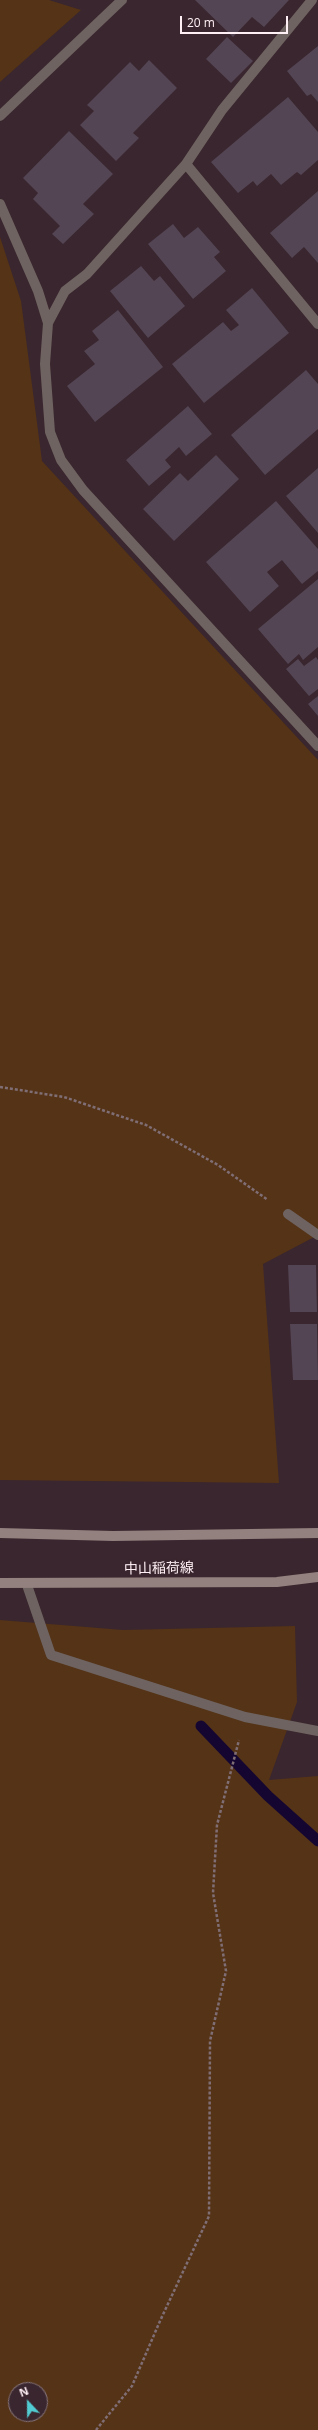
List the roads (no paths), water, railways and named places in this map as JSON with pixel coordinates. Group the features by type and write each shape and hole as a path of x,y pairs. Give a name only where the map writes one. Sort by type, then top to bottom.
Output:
{"main road":[{"path":"0,1533 113,1536 318,1533"},
{"name":"中山稲荷線","path":"0,1583 27,1585 277,1582 318,1577"}],"street":[{"path":"0,116 122,0"},
{"path":"48,323 64,291 87,274 186,164 222,110 312,0"},
{"path":"186,164 318,324"},
{"path":"0,204 38,291 48,323 45,364 50,432 61,460 83,490 318,746"},
{"path":"288,1214 318,1235"},
{"path":"27,1585 51,1655 245,1717 318,1731"}],"waterway":[{"path":"201,1726 268,1796 318,1841"}]}
